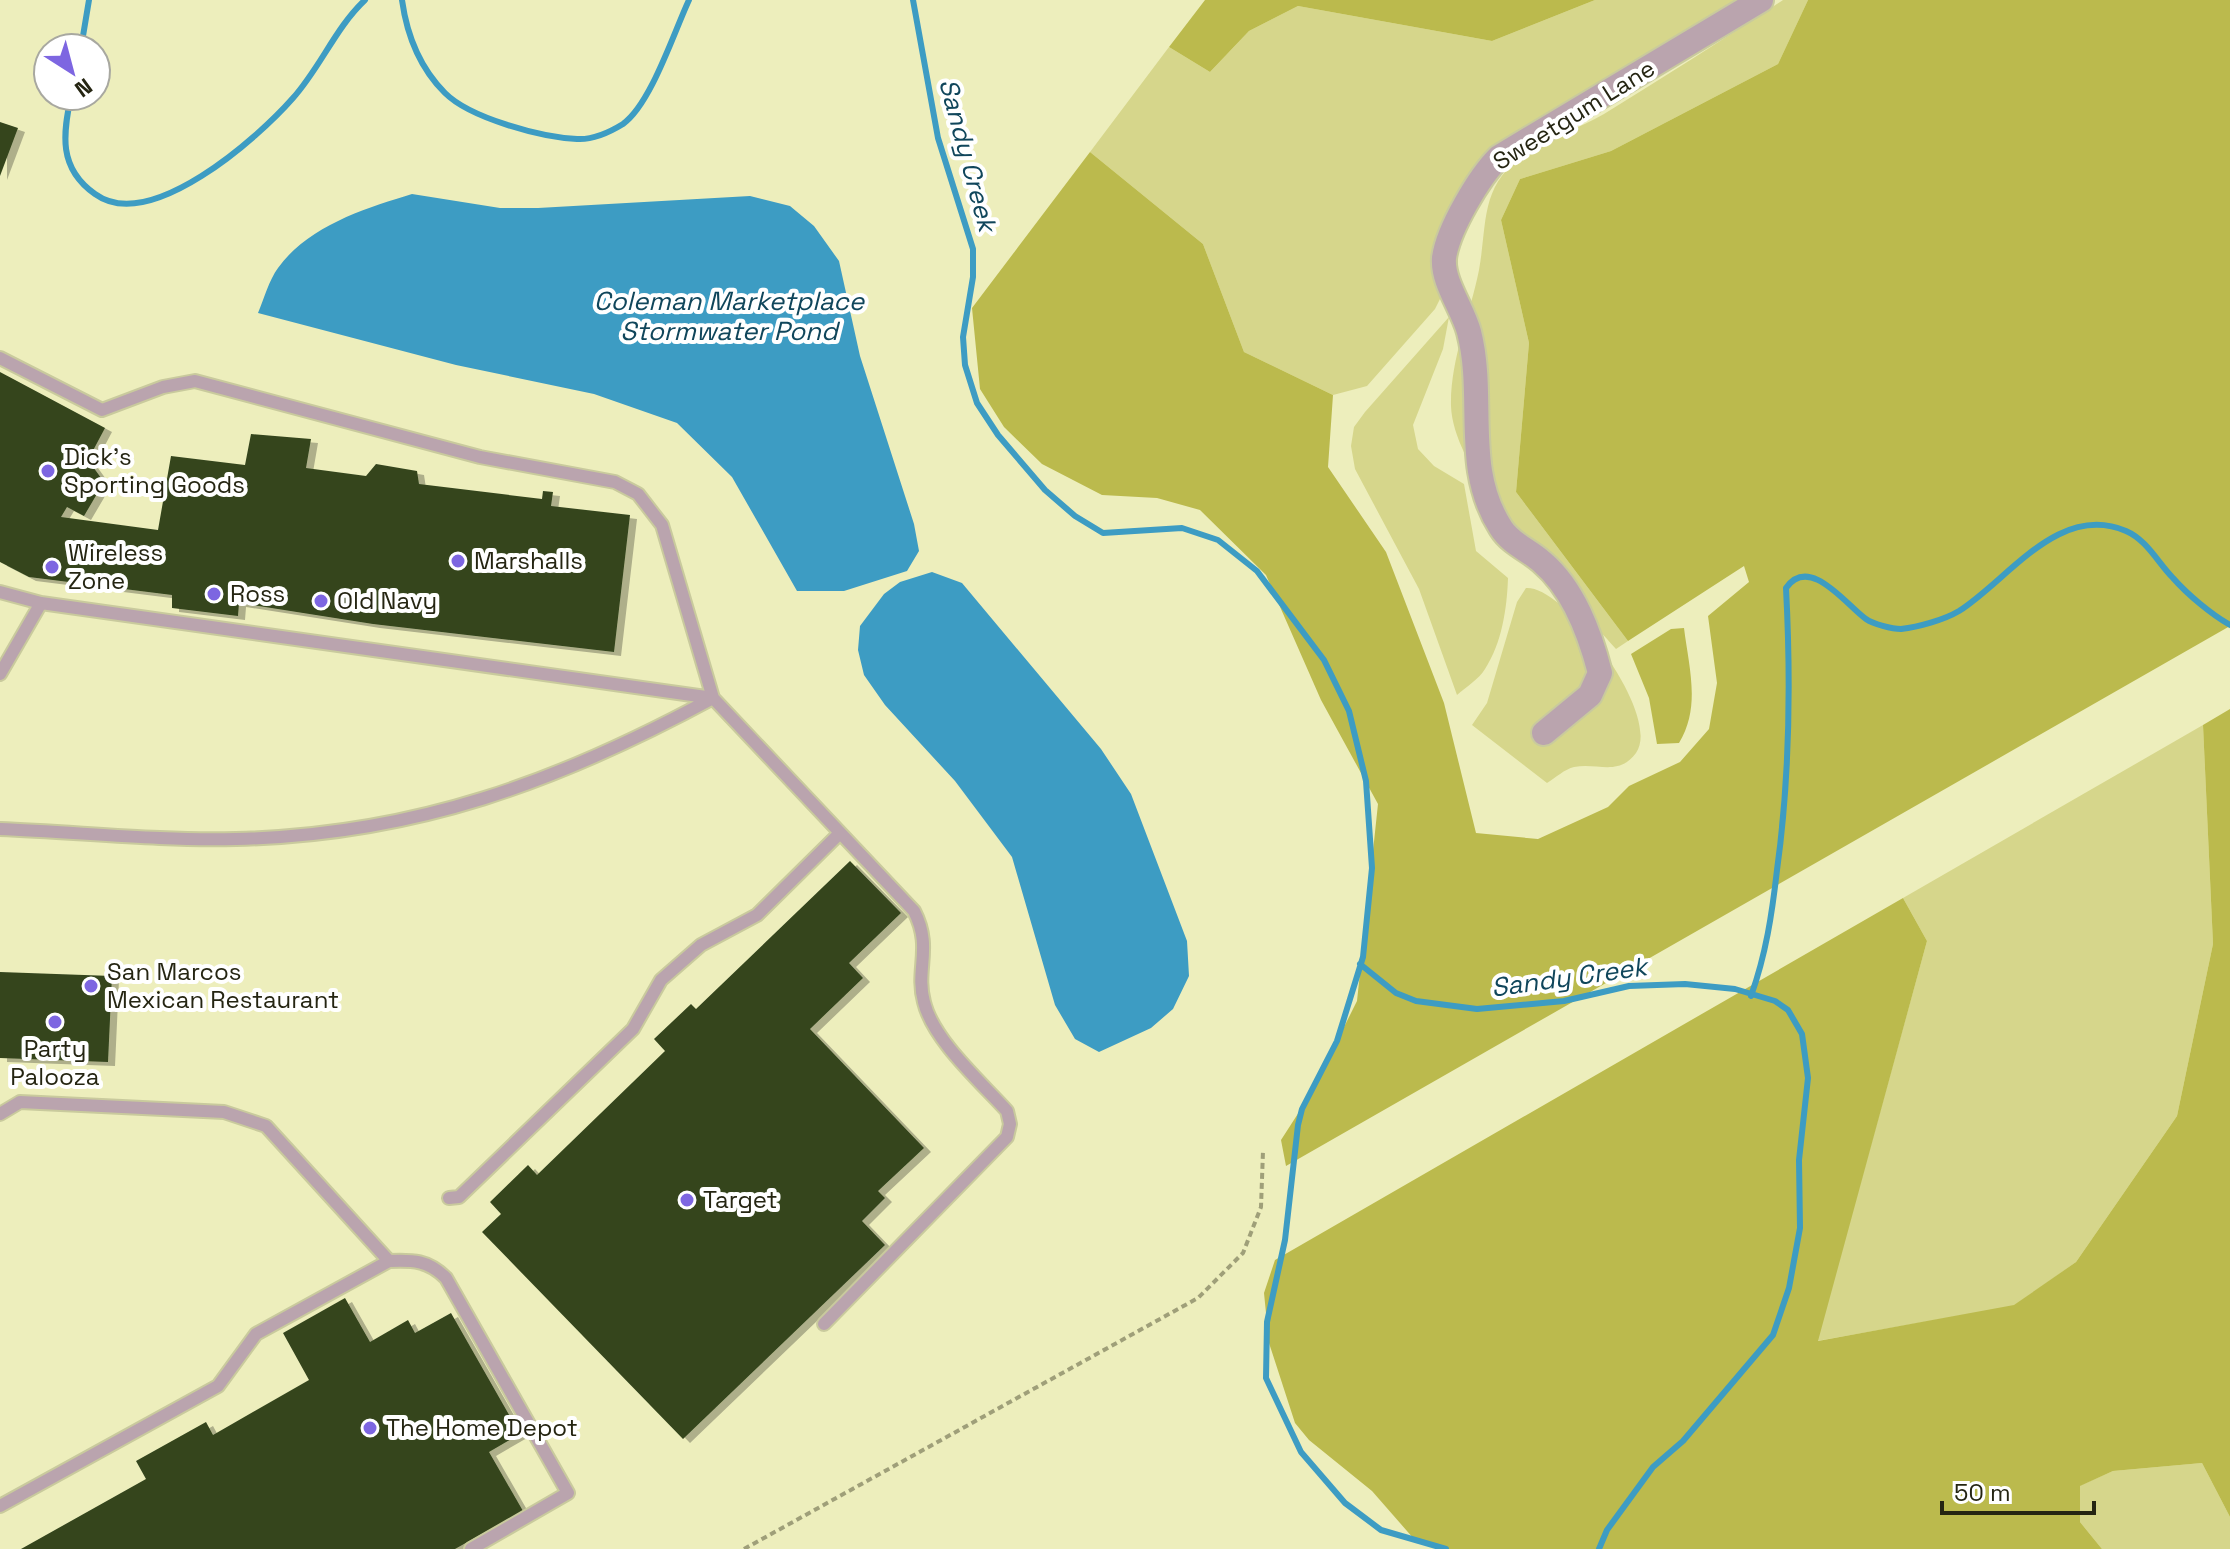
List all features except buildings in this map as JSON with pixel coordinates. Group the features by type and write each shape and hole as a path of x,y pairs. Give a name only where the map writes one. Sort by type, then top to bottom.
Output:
{"street":[{"name":"Sweetgum Lane","path":"1544,733 1590,695 1600,673 1593,646 1567,590 1540,559 1506,535 1487,501 1476,450 1478,424 1471,346 1445,271 1447,247 1485,171 1499,157 1761,0"}],"lane":[{"path":"0,358 102,410 163,387 195,381 480,457 615,482 638,494 662,525 713,698 914,911 925,931 923,1000 933,1027 1007,1111 1010,1124 1007,1137 824,1324"},
{"path":"0,592 41,603 713,698"},
{"path":"0,674 41,603"},
{"path":"0,829 235,839 323,833 402,821 489,800 544,780 657,728 713,698"},
{"path":"449,1198 459,1197 633,1029 661,980 701,945 757,915 840,833"},
{"path":"0,1114 20,1102 224,1112 266,1126 389,1261"},
{"path":"0,1506 218,1386 256,1334 389,1261 416,1260 433,1265 446,1278 568,1493 471,1549"}],"path":[{"path":"744,1549 1198,1298 1243,1253 1261,1207 1263,1151"}],"shaded area":[{"path":"1205,0 1595,0 1492,41 1298,6 1249,31 1210,72 1169,47"},
{"path":"1595,0 1746,0 1474,169 1458,204 1458,263 1435,309 1367,386 1333,395 1244,352 1203,244 1090,152 1169,47 1210,72 1249,31 1298,6 1492,41"},
{"path":"1783,0 1808,0 1778,64 1611,151 1520,179 1501,220 1529,343 1516,492 1628,641 1616,649 1517,534 1471,466 1457,434 1451,406 1454,372 1479,270 1488,205 1501,177 1528,152 1604,114"},
{"path":"1808,0 2230,0 2230,626 1286,1166 1281,1140 1310,1095 1357,1001 1378,804 1321,700 1266,575 1200,510 1157,498 1102,495 1042,464 1004,427 980,389 972,308 1090,152 1203,244 1244,352 1333,395 1328,467 1386,552 1444,703 1476,833 1538,839 1608,807 1629,786 1680,762 1709,729 1717,683 1708,616 1749,582 1744,566 1628,641 1516,492 1529,343 1501,220 1520,179 1611,151 1778,64"},
{"path":"1449,317 1443,349 1413,425 1418,449 1434,466 1464,484 1476,551 1508,578 1505,613 1496,648 1482,673 1457,695 1419,589 1355,469 1351,446 1354,427 1365,412"},
{"path":"1526,588 1543,593 1563,607 1606,655 1623,683 1636,711 1641,735 1636,753 1622,765 1574,767 1547,783 1472,725 1487,703 1517,602"},
{"path":"1684,628 1692,687 1690,715 1679,743 1657,744 1649,698 1631,654 1671,629"},
{"path":"2230,709 2230,1517 2202,1463 2113,1471 2080,1486 2080,1522 2102,1549 1443,1549 1414,1539 1372,1491 1309,1440 1295,1423 1269,1343 1264,1293 1275,1260 1903,898 1927,941 1818,1341 2014,1305 2076,1262 2177,1116 2213,944 2203,725"},
{"path":"2203,725 2213,944 2177,1116 2076,1262 2014,1306 1817,1341 1927,941 1903,898"},
{"path":"2202,1463 2230,1517 2230,1549 2102,1549 2080,1522 2079,1486 2113,1471"}],"water":[{"name":"Coleman Marketplace Stormwater Pond","path":"412,194 500,208 750,196 790,206 814,226 839,261 860,356 914,524 919,551 907,571 844,591 797,591 732,477 677,423 594,394 456,365 258,313 275,273 290,253 305,241 357,212"},
{"path":"932,572 962,583 1101,749 1131,794 1187,941 1189,976 1173,1009 1151,1028 1099,1052 1075,1039 1055,1005 1012,857 955,781 885,705 864,675 858,650 860,626 884,594 900,582"}],"waterway":[{"name":"Sandy Creek","path":"84,32 89,0"},
{"name":"Sandy Creek","path":"68,112 65,137 69,162 83,184 95,194 118,203 144,202 173,192 202,176 255,136 277,115 303,86 345,22 365,0"},
{"name":"Sandy Creek","path":"402,0 407,26 421,62 436,83 456,102 506,125 577,139 607,133 633,114 661,66 689,0"},
{"name":"Sandy Creek","path":"913,0 938,138 973,249 973,277 963,337 965,365 977,403 998,435 1045,490 1075,516 1103,533 1182,528 1218,540 1257,571 1324,660 1349,711 1366,781 1372,868 1363,957 1337,1041 1302,1109 1298,1125 1285,1240 1267,1322 1266,1378 1301,1452 1345,1503 1381,1530 1446,1549"},
{"name":"Sandy Creek","path":"1751,996 1768,934 1785,800 1789,659 1786,588 1796,579 1817,579 1873,623 1908,628 1959,611 2036,548 2057,535 2079,527 2102,525 2126,531 2140,540 2186,591 2230,625"},
{"path":"1360,964 1396,993 1416,1001 1477,1009 1564,1001 1629,986 1685,984 1735,989 1775,1001 1788,1010 1802,1034 1808,1078 1799,1160 1800,1228 1789,1288 1773,1335 1683,1441 1653,1467 1607,1530 1599,1549"}],"place":[{"name":"Dick's Sporting Goods","path":"48,471"},
{"name":"Marshalls","path":"458,561"},
{"name":"Wireless Zone","path":"52,567"},
{"name":"Ross","path":"214,594"},
{"name":"Old Navy","path":"321,601"},
{"name":"San Marcos Mexican Restaurant","path":"91,986"},
{"name":"Party Palooza","path":"55,1022"},
{"name":"Target","path":"687,1200"},
{"name":"The Home Depot","path":"370,1428"}]}
